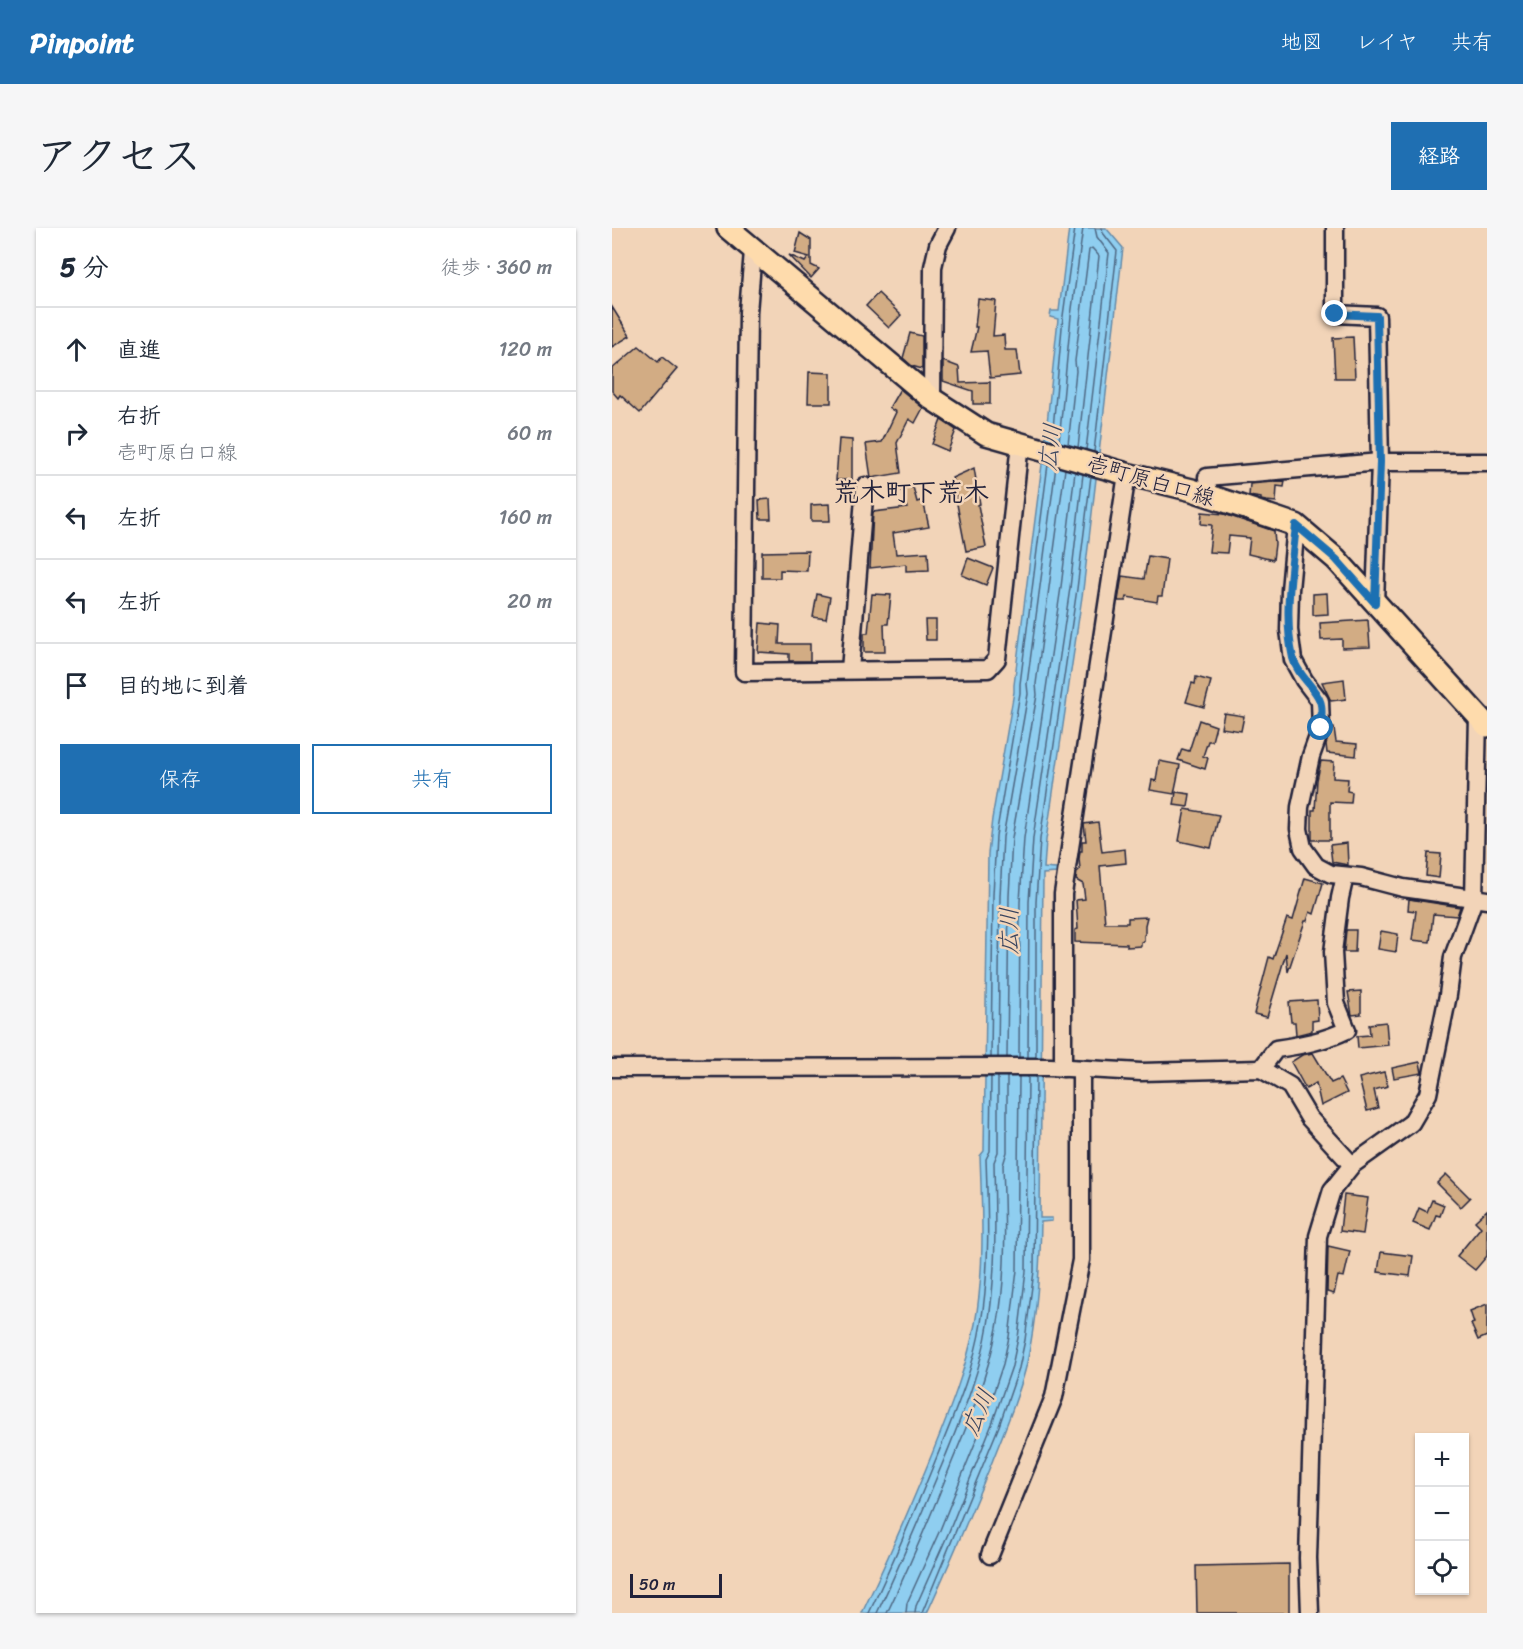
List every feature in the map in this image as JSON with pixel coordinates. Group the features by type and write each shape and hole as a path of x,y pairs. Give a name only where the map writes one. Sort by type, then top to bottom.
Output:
{"main road":[{"name":"壱町原白口線","path":"728,228 932,399 986,434 1192,490 1296,525 1336,559 1482,721"}],"street":[{"path":"932,399 933,267 938,245 947,228"},
{"path":"1335,228 1335,314 1377,316 1380,462 1375,603"},
{"path":"753,251 748,312 744,672 988,669 997,659 1024,445"},
{"path":"1209,496 1207,477 1380,462 1487,462"},
{"path":"1057,1067 1063,894 1119,471"},
{"path":"850,670 865,486"},
{"path":"1296,525 1289,630 1293,660 1304,680 1320,701 1321,728 1311,756 1300,807 1299,829 1303,848 1316,866 1331,874 1361,877 1403,888 1481,900"},
{"path":"1310,1613 1308,1558 1318,1236 1332,1190 1352,1165 1411,1123 1428,1094 1448,995 1453,957 1481,900 1482,721"},
{"path":"1261,1069 1276,1049 1308,1045 1347,1030 1336,1003 1333,952 1345,876"},
{"path":"612,1068 958,1066 1057,1067 1141,1072 1261,1069 1290,1086 1309,1118 1352,1165"},
{"path":"990,1555 1054,1397 1082,1260 1081,1070"}],"water":[{"name":"広川","path":"1069,228 1106,228 1123,248 1083,590 1046,840 1044,868 1056,869 1056,873 1043,874 1040,1218 1052,1218 1052,1221 1041,1222 1035,1313 1030,1349 1019,1391 984,1481 927,1613 862,1613 907,1514 951,1406 975,1324 982,1240 980,1156 984,1151 988,854 1014,692 1046,433 1058,319 1050,317 1051,311 1059,311"}],"building":[{"path":"800,233 811,240 811,265 819,269 811,278 789,255 805,262 809,257 795,253"},
{"path":"878,293 901,315 889,328 866,306"},
{"path":"978,299 996,301 993,336 1004,335 1005,350 1017,350 1020,375 990,378 987,351 971,352 977,327 975,327"},
{"path":"612,307 630,336 612,347"},
{"path":"910,333 922,336 922,369 912,366 903,358"},
{"path":"1353,337 1355,378 1335,378 1333,338"},
{"path":"639,346 658,362 662,357 677,369 640,413 612,391 612,369"},
{"path":"943,361 959,367 960,383 990,382 990,404 973,404 973,391 943,381"},
{"path":"809,372 831,373 831,403 808,403"},
{"path":"900,389 923,408 915,423 909,419 897,443 901,473 871,478 866,444 882,442 896,412 889,408"},
{"path":"941,420 956,430 948,451 932,444"},
{"path":"839,439 852,440 852,480 836,480"},
{"path":"974,468 986,547 966,551 952,478"},
{"path":"1285,481 1284,487 1277,486 1276,502 1249,496 1250,484"},
{"path":"913,487 917,502 923,500 929,527 893,533 896,554 928,552 929,570 906,571 906,564 870,568 873,512 907,508 902,490"},
{"path":"770,499 771,519 760,519 759,500"},
{"path":"829,504 830,521 811,521 811,505"},
{"path":"1202,512 1224,514 1274,531 1273,560 1248,554 1250,538 1229,536 1227,553 1209,552 1212,525 1201,524"},
{"path":"808,551 807,571 780,570 780,578 762,578 762,552"},
{"path":"1148,556 1167,559 1162,596 1158,596 1157,602 1127,597 1126,601 1118,601 1122,576 1144,579"},
{"path":"968,558 993,568 986,585 962,575"},
{"path":"1327,593 1328,614 1313,615 1313,594"},
{"path":"817,594 830,597 826,619 813,617"},
{"path":"872,594 891,595 888,624 884,624 885,652 864,652 864,633 868,633"},
{"path":"925,620 936,620 936,640 926,640"},
{"path":"1368,620 1370,647 1342,648 1342,639 1321,640 1320,623"},
{"path":"760,623 780,625 779,644 810,644 810,661 789,661 789,654 758,652"},
{"path":"1196,677 1211,681 1204,707 1186,702"},
{"path":"1344,679 1346,699 1331,701 1322,682"},
{"path":"1224,713 1244,716 1241,731 1221,728"},
{"path":"1199,720 1216,726 1212,741 1208,741 1203,756 1208,758 1205,769 1178,760 1182,749 1189,751"},
{"path":"1331,728 1334,728 1336,742 1357,744 1356,756 1327,753 1326,744"},
{"path":"1159,761 1180,765 1174,794 1150,790 1152,780 1156,781"},
{"path":"1321,761 1334,762 1333,778 1348,779 1347,791 1352,792 1351,803 1330,802 1330,840 1312,840 1312,810 1315,810"},
{"path":"1176,792 1190,794 1188,807 1174,805"},
{"path":"1185,809 1219,815 1211,848 1179,841"},
{"path":"1098,822 1102,852 1125,849 1126,863 1100,866 1105,923 1128,923 1128,918 1147,917 1144,941 1141,942 1141,946 1127,947 1127,944 1075,942 1075,930 1078,929 1076,900 1085,899 1083,884 1076,880 1080,869 1082,841 1086,841 1084,824"},
{"path":"1347,843 1348,865 1332,862 1330,845"},
{"path":"1428,853 1441,854 1439,878 1426,876"},
{"path":"1305,878 1323,883 1314,914 1310,912 1305,921 1288,972 1286,953 1267,1017 1254,1014 1269,957 1273,959 1287,918 1293,920"},
{"path":"1409,899 1460,907 1457,916 1433,914 1430,942 1412,940 1416,911 1408,910"},
{"path":"1346,930 1356,930 1355,952 1344,952"},
{"path":"1381,931 1398,934 1396,952 1378,949"},
{"path":"1361,991 1361,1014 1352,1015 1348,992"},
{"path":"1317,1000 1318,1020 1312,1021 1312,1031 1296,1035 1295,1022 1291,1022 1289,1002"},
{"path":"1386,1022 1388,1045 1358,1048 1357,1036 1370,1035 1369,1024"},
{"path":"1313,1053 1331,1083 1340,1079 1347,1093 1321,1106 1316,1083 1306,1089 1291,1062 1302,1055"},
{"path":"1420,1062 1422,1073 1394,1078 1392,1068"},
{"path":"1384,1072 1388,1086 1374,1090 1378,1108 1367,1111 1359,1078"},
{"path":"1446,1174 1470,1198 1461,1207 1437,1183"},
{"path":"1344,1195 1368,1198 1363,1234 1340,1231"},
{"path":"1432,1200 1444,1205 1440,1216 1436,1215 1430,1230 1413,1223 1419,1208 1427,1212"},
{"path":"1487,1210 1487,1256 1475,1270 1457,1256 1481,1227 1475,1221"},
{"path":"1328,1246 1350,1251 1344,1277 1338,1276 1334,1294 1327,1292"},
{"path":"1381,1252 1413,1256 1410,1276 1378,1272"},
{"path":"1487,1304 1487,1336 1478,1340 1471,1324 1474,1323 1470,1311"},
{"path":"1289,1564 1289,1613 1197,1613 1196,1566"}],"district":[{"name":"荒木町下荒木","path":"911,492"}],"route":[{"path":"1321,728 1320,701 1304,680 1293,660 1289,630 1296,525 1336,559 1375,603 1380,462 1377,316 1335,314"}]}
